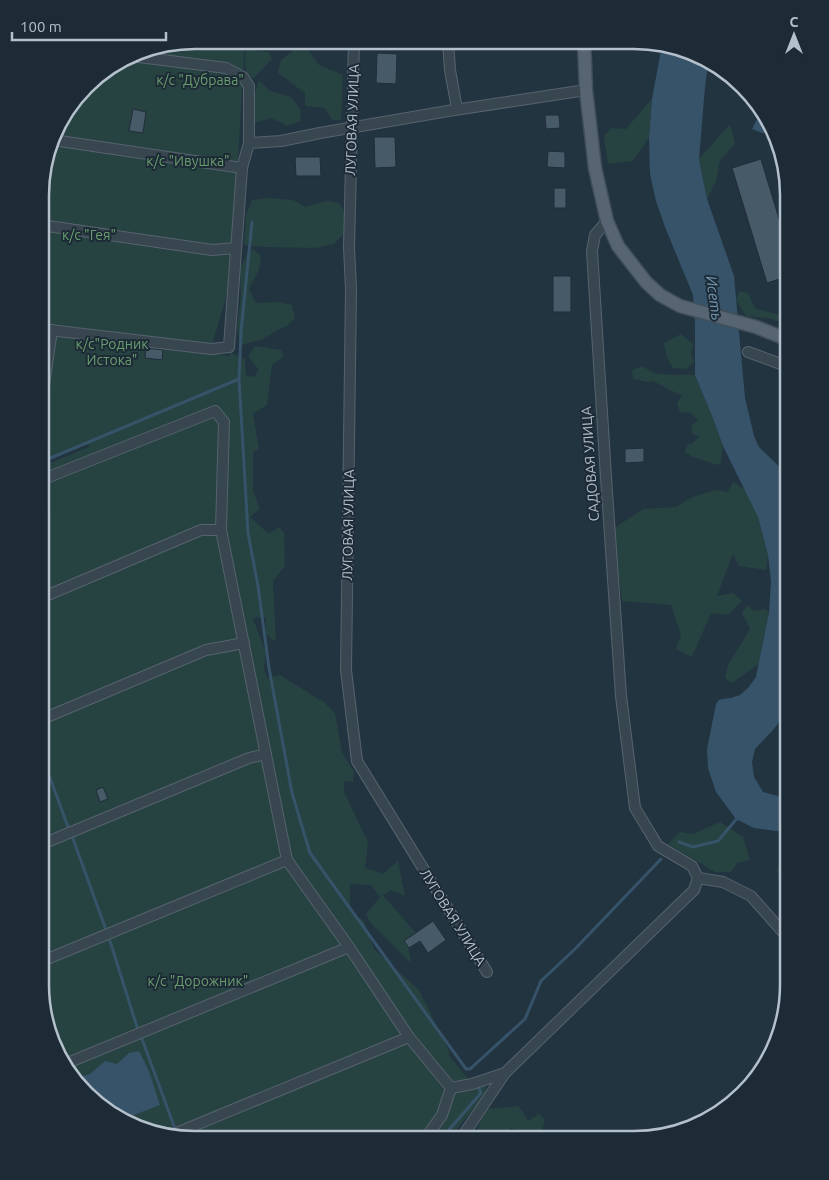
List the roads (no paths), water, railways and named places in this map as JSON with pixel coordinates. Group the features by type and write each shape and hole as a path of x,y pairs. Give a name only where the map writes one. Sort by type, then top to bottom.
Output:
{"main road":[{"path":"584,49 586,90 596,168 607,221 618,246 646,282 660,295 680,306 756,327 780,336"}],"street":[{"name":"ЛУГОВАЯ УЛИЦА","path":"354,49 349,247 351,289 346,670 356,760 487,972"},
{"path":"449,49 456,109"},
{"path":"49,330 211,348 230,347 242,168 249,143 248,86 243,77 226,68 146,58"},
{"path":"249,143 281,141 456,109 586,90"},
{"path":"59,141 242,168"},
{"name":"САДОВАЯ УЛИЦА","path":"607,221 595,235 592,251 621,696 635,808 658,846 692,866 698,878"},
{"path":"49,226 212,250 236,248"},
{"path":"748,352 780,364"},
{"path":"49,477 216,411 224,422 221,530 287,860 410,1037 450,1088"},
{"path":"49,595 201,530 221,530"},
{"path":"49,716 206,650 244,643"},
{"path":"49,840 249,758 266,754"},
{"path":"49,958 287,860"},
{"path":"466,1131 505,1073 694,890 698,878 723,882 751,896 780,929"},
{"path":"71,1062 349,947"},
{"path":"183,1130 410,1037"},
{"path":"450,1088 472,1084 505,1073"},
{"path":"431,1131 442,1116 450,1088"}],"water":[{"name":"Исеть","path":"661,52 690,60 707,68 699,159 707,199 734,276 745,398 754,436 759,447 780,467 780,721 755,749 752,762 754,777 763,792 780,796 780,831 754,828 736,819 716,792 708,768 707,749 716,704 719,700 740,695 756,677 769,613 771,581 768,555 758,517 723,446 695,375 693,295 665,227 656,201 650,174 649,138 652,99"},
{"path":"755,112 766,133 752,129 757,119"},
{"path":"139,1051 149,1071 160,1105 134,1115 122,1112 106,1101 81,1076 90,1074 105,1061 117,1064 129,1053"}],"waterway":[{"path":"252,222 241,332 239,379 248,533 258,586 269,668 292,793 310,853 466,1069 470,1069 525,1019 541,981 576,948 661,859"},
{"path":"49,459 239,379"},
{"path":"49,775 68,827"},
{"path":"679,842 693,847 718,841 739,816"},
{"path":"72,836 106,930"},
{"path":"110,941 137,1027"},
{"path":"142,1039 174,1126"},
{"path":"448,1131 481,1093 479,1088"}],"park label":[{"name":"к/с \"Дубрава\"","path":"200,80"},
{"name":"к/с \"Ивушка\"","path":"188,161"},
{"name":"к/с \"Гея\"","path":"89,235"},
{"name":"к/с\"Родник Истока\"","path":"112,352"},
{"name":"к/с \"Дорожник\"","path":"198,981"}]}
